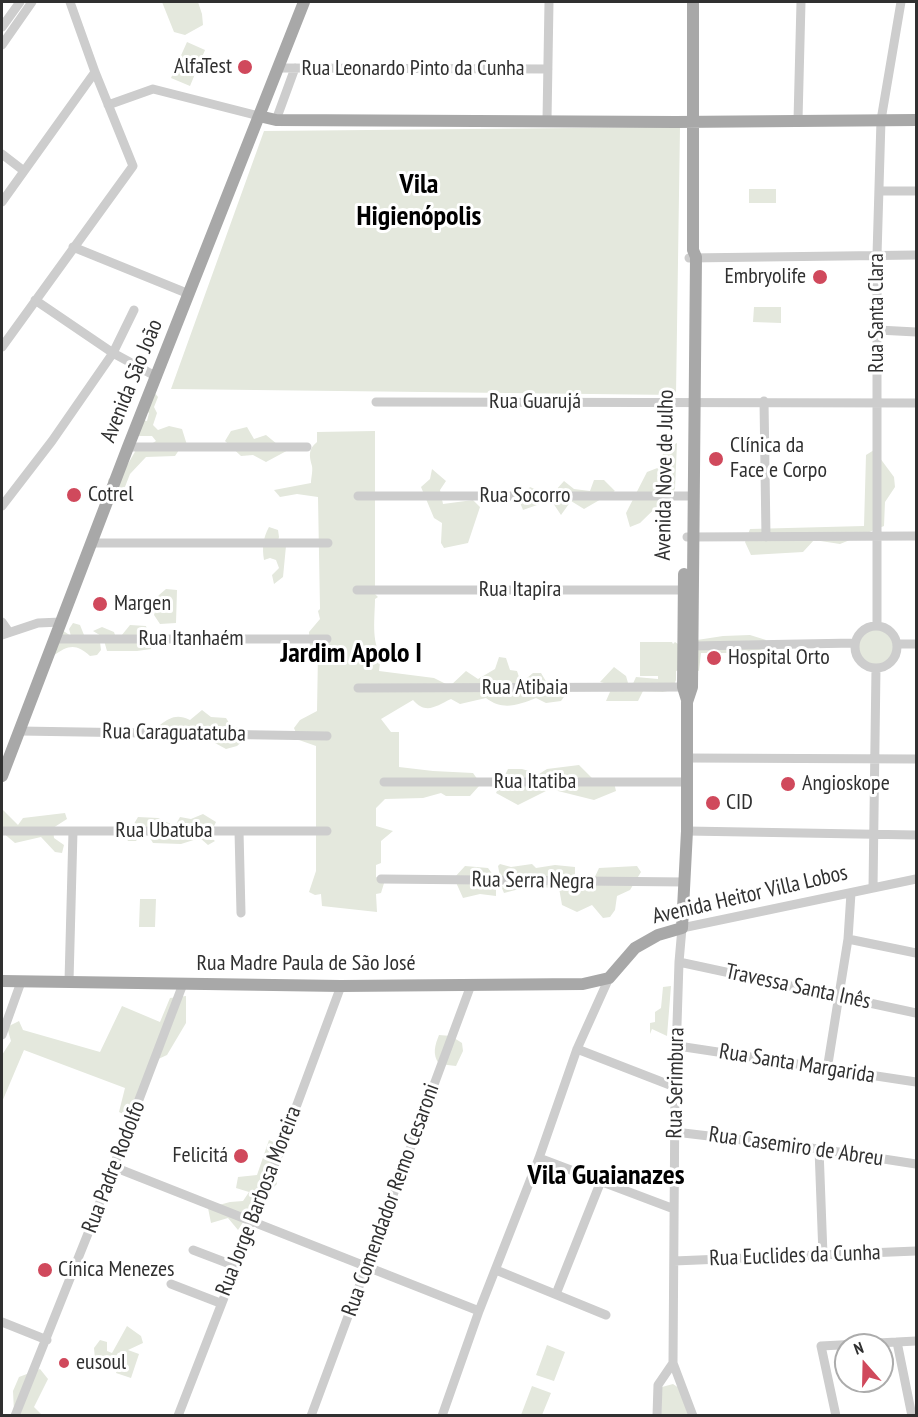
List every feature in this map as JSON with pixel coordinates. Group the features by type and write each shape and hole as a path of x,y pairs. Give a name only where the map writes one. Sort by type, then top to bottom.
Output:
{"main road":[{"name":"Avenida São João","path":"2,776 128,447 304,2"},
{"name":"Avenida Nove de Julho","path":"682,928 687,831 687,702 692,646 689,537 693,255 693,2"},
{"path":"259,116 276,120 916,120"},
{"name":"Avenida Nove de Julho","path":"688,687 684,590 689,537"},
{"name":"Avenida Heitor Villa Lobos","path":"609,978 635,948 658,935 682,928"},
{"name":"Rua Madre Paula de São José","path":"2,981 341,986 583,984 609,978"}],"street":[{"path":"2,27 20,2"},
{"path":"2,45 32,2"},
{"path":"2,346 133,166 70,2"},
{"path":"547,120 549,2"},
{"path":"798,120 801,2"},
{"name":"Rua Santa Clara","path":"877,626 877,255 881,120 901,2"},
{"name":"Rua Leonardo Pinto da Cunha","path":"279,68 548,69"},
{"path":"276,120 295,69"},
{"path":"2,202 95,72"},
{"path":"108,105 153,89 259,116"},
{"path":"2,154 24,171"},
{"path":"879,191 916,191"},
{"path":"73,247 189,294"},
{"path":"693,255 916,255"},
{"path":"35,300 113,354 157,377"},
{"path":"2,506 52,441 113,354 134,310"},
{"path":"878,330 916,332"},
{"path":"764,401 766,537"},
{"name":"Rua Guarujá","path":"376,402 916,403"},
{"path":"128,447 307,447"},
{"name":"Rua Socorro","path":"358,496 690,496"},
{"path":"689,537 916,536"},
{"path":"92,543 328,543"},
{"name":"Rua Itapira","path":"357,590 684,590"},
{"path":"2,622 5,634 38,623 61,622"},
{"path":"877,626 891,632 897,644 895,658 890,663 870,668 860,661 855,650 855,643 861,632 877,626"},
{"name":"Rua Itanhaém","path":"55,639 327,639"},
{"path":"692,646 855,643"},
{"path":"897,644 916,644"},
{"path":"873,888 876,668"},
{"name":"Rua Atibaia","path":"358,688 688,687"},
{"name":"Rua Caraguatatuba","path":"20,731 327,736"},
{"path":"687,758 916,759"},
{"name":"Rua Itatiba","path":"384,782 687,782"},
{"name":"Rua Ubatuba","path":"2,831 327,831"},
{"path":"69,981 73,831"},
{"path":"239,831 241,913"},
{"path":"687,831 916,835"},
{"name":"Rua Serra Negra","path":"381,879 685,882"},
{"name":"Avenida Heitor Villa Lobos","path":"682,928 916,879"},
{"path":"827,1070 848,939 851,892"},
{"name":"Rua Serimbura","path":"682,928 675,1087 673,1363 693,1416"},
{"path":"848,939 916,953"},
{"name":"Travessa Santa Inês","path":"679,962 916,1013"},
{"name":"Avenida Heitor Villa Lobos","path":"442,1416 479,1311 539,1158 577,1049 609,978"},
{"path":"2,1035 21,982"},
{"name":"Rua Padre Rodolfo","path":"15,1416 47,1340 183,984"},
{"name":"Rua Comendador Remo Cesaroni","path":"310,1416 471,985"},
{"name":"Rua Jorge Barbosa Moreira","path":"178,1416 341,986"},
{"name":"Rua Santa Margarida","path":"678,1046 916,1082"},
{"path":"577,1049 675,1087"},
{"name":"Rua Casemiro de Abreu","path":"675,1132 819,1149 916,1164"},
{"path":"819,1149 824,1255"},
{"path":"539,1158 674,1209"},
{"path":"114,1167 479,1311"},
{"path":"555,1294 601,1181"},
{"path":"193,1250 235,1266"},
{"name":"Rua Euclides da Cunha","path":"674,1261 916,1251"},
{"path":"495,1270 606,1315"},
{"path":"171,1284 220,1303"},
{"path":"2,1322 47,1340"},
{"path":"836,1416 822,1346 916,1341"},
{"path":"897,1342 912,1397 912,1416"},
{"path":"657,1416 658,1385 673,1363"}],"shaded area":[{"path":"162,2 198,2 203,25 185,35 174,32"},
{"path":"187,42 205,50 190,86 171,78"},
{"path":"680,127 676,395 171,389 264,131"},
{"path":"749,189 776,189 776,203 749,203"},
{"path":"754,307 781,307 781,323 753,322"},
{"path":"154,392 158,397 154,407 157,413 153,425 158,430 169,426 182,429 187,445 181,447 175,456 146,457 130,474 123,492 110,488 108,480 114,473 125,469 136,450 156,441 152,436 139,436 138,419 147,421 149,413 141,407"},
{"path":"247,427 254,439 266,435 277,444 292,448 266,462 253,455 241,456 225,441 231,431"},
{"path":"375,431 375,594 378,597 375,599 374,628 376,643 381,655 379,671 434,678 450,686 466,671 478,679 495,669 499,657 506,658 510,670 517,671 521,683 533,673 541,673 547,683 559,684 566,694 561,701 546,703 536,698 511,706 498,704 486,698 460,704 451,699 427,708 418,705 413,700 381,719 391,732 399,732 399,767 473,773 479,786 470,796 446,796 441,793 423,798 385,799 376,808 376,826 393,831 381,841 381,863 376,865 376,877 385,880 381,893 376,894 377,912 322,906 321,894 315,895 309,892 316,871 316,746 299,740 294,728 300,720 317,711 318,653 310,647 309,632 320,619 318,611 320,609 318,497 297,494 280,497 274,490 311,483 310,453 317,442 317,432"},
{"path":"677,443 675,489 640,523 630,527 626,513 647,472 660,467 664,449"},
{"path":"874,450 894,477 895,487 885,502 884,526 840,544 814,540 803,552 751,555 745,542 750,529 864,526 866,455"},
{"path":"432,469 446,481 440,490 443,504 473,500 480,507 468,543 444,548 441,543 442,523 434,518 421,487 430,479"},
{"path":"594,480 604,480 615,491 584,509 571,501 561,515 551,500 523,510 519,500 530,487 539,491 555,491 564,481 574,489 590,491"},
{"path":"269,527 278,530 277,544 286,546 283,577 274,584 272,575 279,568 276,560 270,558 264,560 263,556 264,539"},
{"path":"166,589 177,590 176,623 160,624 154,615 156,608 154,603"},
{"path":"73,623 80,625 84,635 100,642 101,650 97,655 90,656 72,647 53,656 62,630 71,636 69,629"},
{"path":"130,625 146,626 151,649 107,651 103,637 93,631 102,627 114,632 117,641"},
{"path":"876,629 889,634 894,647 889,660 876,665 863,660 858,647 863,634"},
{"path":"750,635 766,640 763,649 734,659 732,653 701,653 699,671 686,667 676,671 676,680 672,690 643,691 638,701 606,701 613,685 600,682 614,667 626,676 630,690 636,677 658,679 658,676 640,676 640,642 672,642 673,644 675,642 688,651 697,640"},
{"path":"202,710 211,717 226,718 231,726 239,728 245,739 237,746 226,749 204,737 188,740 160,738 160,725 164,722 178,717 190,720"},
{"path":"579,765 592,778 613,778 616,791 594,800 550,789 518,805 496,793 508,769 522,769 539,774 547,769"},
{"path":"2,809 18,825 23,818 65,813 67,819 53,828 54,838 64,845 62,853 55,852 41,837 15,843 2,832"},
{"path":"203,814 216,822 209,836 215,841 208,845 200,838 181,844 153,843 148,835 140,835 136,841 128,841 125,835 128,834 138,817 158,818 175,826 180,817 191,819"},
{"path":"500,864 511,867 532,864 536,868 555,865 575,867 575,882 593,881 599,868 637,866 641,872 630,890 617,896 615,910 610,917 603,918 592,905 577,912 562,905 559,888 527,887 504,893 501,886 509,886 510,881 500,876 498,866"},
{"path":"465,866 488,868 496,879 496,896 480,894 463,898 454,878"},
{"path":"140,899 156,899 155,927 139,927"},
{"path":"671,986 667,1036 652,1029 650,1034 650,1023 655,1022 655,1012 661,1008 663,987"},
{"path":"186,996 186,1023 167,1055 154,1061 127,1116 119,1112 125,1088 24,1050 2,1102 2,1055 11,1041 7,1027 19,1021 23,1030 100,1052 122,1006 160,1022 170,998"},
{"path":"439,1035 451,1036 462,1043 463,1051 456,1066 439,1064 435,1057"},
{"path":"269,1140 280,1145 273,1164 277,1184 251,1210 238,1230 228,1218 211,1223 208,1208 243,1201 249,1192 236,1188 238,1177 257,1175"},
{"path":"127,1326 141,1336 143,1343 128,1350 139,1354 131,1378 116,1373 123,1352 118,1353 111,1364 95,1359 94,1348 100,1340 107,1342 107,1351 112,1353"},
{"path":"547,1345 565,1352 554,1381 536,1375"},
{"path":"40,1369 48,1379 34,1407 42,1415 18,1415 14,1412 13,1391 19,1377"},
{"path":"673,1384 679,1388 688,1415 661,1416 662,1387"},
{"path":"532,1386 551,1393 542,1415 521,1415"}],"place":[{"name":"AlfaTest","path":"245,67"},
{"name":"Embryolife","path":"820,277"},
{"name":"Clínica da Face e Corpo","path":"716,459"},
{"name":"Cotrel","path":"74,495"},
{"name":"Margen","path":"100,604"},
{"name":"Hospital Orto","path":"714,658"},
{"name":"Angioskope","path":"788,784"},
{"name":"CID","path":"713,803"},
{"name":"Felicitá","path":"241,1156"},
{"name":"Cínica Menezes","path":"45,1270"},
{"name":"eusoul","path":"64,1363"}],"district":[{"name":"Vila Higienópolis","path":"419,201"},
{"name":"Jardim Apolo I","path":"351,654"},
{"name":"Vila Guaianazes","path":"606,1176"}]}
